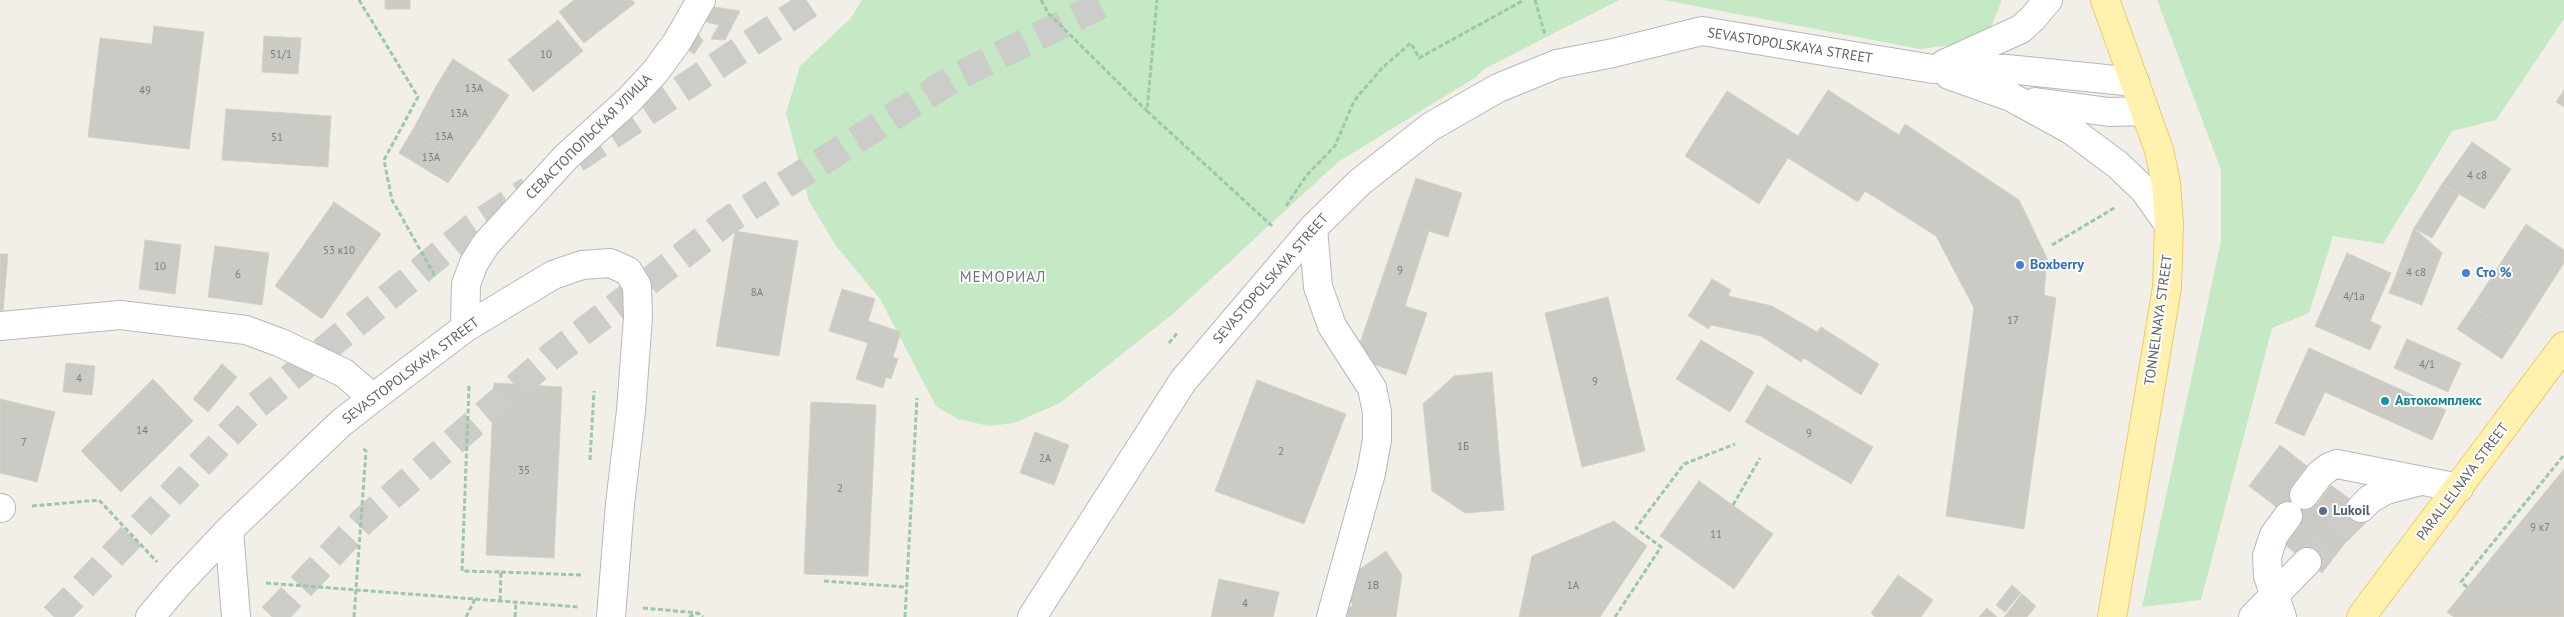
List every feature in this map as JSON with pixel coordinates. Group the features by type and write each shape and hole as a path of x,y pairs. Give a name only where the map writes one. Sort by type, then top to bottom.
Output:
{"main road":[{"name":"TONNELNAYA STREET","path":"2105,0 2159,150 2166,183 2170,225 2167,287 2112,617"},
{"name":"PARALLELNAYA STREET","path":"2360,617 2459,488 2564,346"}],"street":[{"name":"СЕВАСТОПОЛЬСКАЯ УЛИЦА","path":"465,328 466,284 474,263 486,244 566,157 628,100 655,72 677,42 701,0"},
{"path":"1933,68 2020,29 2033,18 2048,0"},
{"name":"SEVASTOPOLSKAYA STREET","path":"1032,617 1183,381 1313,228 1360,182 1430,127 1498,88 1557,64 1613,53 1702,30 1933,68 2007,69 2135,82"},
{"name":"SEVASTOPOLSKAYA STREET","path":"1933,68 2011,97 2071,130 2118,165 2145,191 2170,225"},
{"name":"SEVASTOPOLSKAYA STREET","path":"2011,97 2108,112 2145,111"},
{"path":"1313,228 1318,287 1332,326 1372,388 1376,412 1377,440 1371,473 1331,617"},
{"name":"SEVASTOPOLSKAYA STREET","path":"150,617 229,530 341,423 373,398 465,328 554,275 582,265 610,263 628,271 637,286 632,410 620,504 612,610"},
{"path":"0,326 120,315 246,330 273,339 344,373 373,398"},
{"path":"2278,606 2268,576 2267,556 2274,535 2320,474 2329,467 2337,464 2459,488"},
{"path":"2361,508 2370,499 2386,490 2424,481"},
{"path":"229,530 235,581 236,617"},
{"path":"2253,617 2278,606 2307,562"}],"path":[{"path":"359,0 418,97 384,160 392,200 436,277"},
{"path":"1041,0 1048,13 1147,111 1272,226"},
{"path":"1147,111 1157,0"},
{"path":"1337,139 1354,101 1382,68 1411,43 1419,58 1524,0"},
{"path":"2052,245 2145,191"},
{"path":"469,386 462,571 583,575"},
{"path":"905,617 905,587 917,398"},
{"path":"341,423 366,451 354,617"},
{"path":"1614,617 1661,548 1636,528 1684,464 1735,444"},
{"path":"2467,587 2461,582 2564,455"},
{"path":"1733,505 1760,458"},
{"path":"1,508 99,500 178,584"},
{"path":"500,601 501,572"},
{"path":"235,581 612,610 698,613 703,617"},
{"path":"824,581 905,587"},
{"path":"466,617 475,599"},
{"path":"515,617 516,602"},
{"path":"689,617 698,613"}],"green space":[{"path":"862,0 1619,0 1484,69 1476,77 1338,162 1174,313 1060,403 1014,423 989,426 958,419 936,406 880,299 836,246 809,201 786,113 800,66 851,18"},
{"path":"1664,0 2002,0 1991,27 1969,43 1920,49"},
{"path":"2157,0 2564,0 2564,19 2496,120 2452,131 2383,244 2333,236 2309,313 2272,328 2201,600 2142,607 2221,241 2221,170"}],"building":[{"path":"385,0 410,0 410,9 385,9"},
{"path":"574,0 632,0 635,3 584,43 559,12"},
{"path":"708,6 740,11 725,40 711,39 719,25 706,22"},
{"path":"558,20 583,51 533,92 508,60"},
{"path":"154,26 204,32 189,149 88,137 100,38 152,44"},
{"path":"697,32 703,41 694,54 685,48"},
{"path":"264,36 301,38 298,74 262,72"},
{"path":"453,59 509,95 493,119 438,83"},
{"path":"438,83 493,119 477,142 424,109"},
{"path":"1828,90 1899,135 1905,124 2019,200 2047,258 2044,295 2056,298 2024,529 1946,516 1974,308 1936,236 1865,191 1858,202 1788,158 1759,204 1685,156 1727,91 1798,136"},
{"path":"2564,90 2564,107 2556,102"},
{"path":"226,109 331,116 328,167 222,160"},
{"path":"424,109 477,142 462,163 412,131"},
{"path":"412,131 462,163 448,183 399,153"},
{"path":"2472,142 2511,169 2484,209 2442,184"},
{"path":"1416,178 1462,193 1448,237 1429,231 1405,306 1427,313 1406,375 1355,358"},
{"path":"2442,184 2459,194 2432,238 2414,228"},
{"path":"334,202 381,234 322,319 275,286"},
{"path":"2526,224 2564,250 2564,263 2517,336 2472,307"},
{"path":"2414,228 2442,253 2422,305 2389,293"},
{"path":"735,231 798,241 779,356 716,346"},
{"path":"145,240 181,245 175,294 139,289"},
{"path":"215,246 269,253 262,305 208,297"},
{"path":"2347,253 2391,273 2370,321 2381,326 2370,350 2315,326"},
{"path":"0,254 8,254 3,311 0,311"},
{"path":"1712,279 1731,290 1728,296 1772,306 1817,332 1821,327 1879,364 1861,395 1804,358 1801,362 1761,336 1711,325 1709,329 1688,316"},
{"path":"842,289 875,299 868,321 901,332 893,357 898,359 891,379 886,377 883,388 856,379 868,343 829,331"},
{"path":"1608,297 1645,451 1582,467 1545,313"},
{"path":"2472,307 2517,336 2502,359 2457,329"},
{"path":"2407,339 2461,363 2448,392 2394,368"},
{"path":"1701,340 1754,372 1730,412 1676,379"},
{"name":"Автокомплекс","path":"2309,348 2446,410 2432,440 2325,392 2304,436 2275,423"},
{"path":"66,363 95,366 92,395 63,392"},
{"path":"222,364 237,377 208,412 193,399"},
{"path":"1492,372 1504,510 1465,513 1432,491 1423,404 1454,376"},
{"path":"153,379 193,421 121,492 81,451"},
{"path":"1257,380 1346,414 1304,524 1215,491"},
{"path":"494,383 562,387 554,558 486,555"},
{"path":"1767,385 1873,447 1851,484 1745,422"},
{"path":"0,399 55,412 37,482 0,473"},
{"path":"811,402 876,405 868,576 804,574"},
{"path":"1035,432 1069,445 1054,485 1020,473"},
{"name":"Lukoil","path":"2280,445 2307,466 2292,486 2316,505 2331,485 2368,513 2322,573 2285,545 2300,525 2249,486"},
{"path":"2564,469 2564,617 2454,617 2447,612"},
{"path":"1699,481 1773,534 1734,589 1660,536"},
{"path":"1614,521 1647,546 1600,617 1519,617 1532,556"},
{"path":"1386,551 1402,575 1396,617 1341,617 1342,613 1353,605 1345,594 1347,578"},
{"path":"1898,575 1933,600 1921,617 1875,617 1871,613"},
{"path":"1219,579 1279,592 1273,617 1211,617"},
{"path":"2012,585 2021,593 2005,612 1996,605"},
{"path":"2022,594 2036,606 2027,617 2004,617"},
{"path":"1987,608 1997,617 1979,617"}],"tunnel":[{"path":"576,159 816,0"},
{"path":"272,617 363,521 550,357 726,222 954,78 1111,0"},
{"path":"54,617 255,407 473,227 529,190"},
{"path":"2307,562 2361,508"}],"place":[{"name":"Boxberry","path":"2020,265"},
{"name":"Сто %","path":"2466,273"},
{"name":"Автокомплекс","path":"2385,401"},
{"name":"Lukoil","path":"2323,511"}],"district":[{"name":"МЕМОРИАЛ","path":"1003,278"}]}
